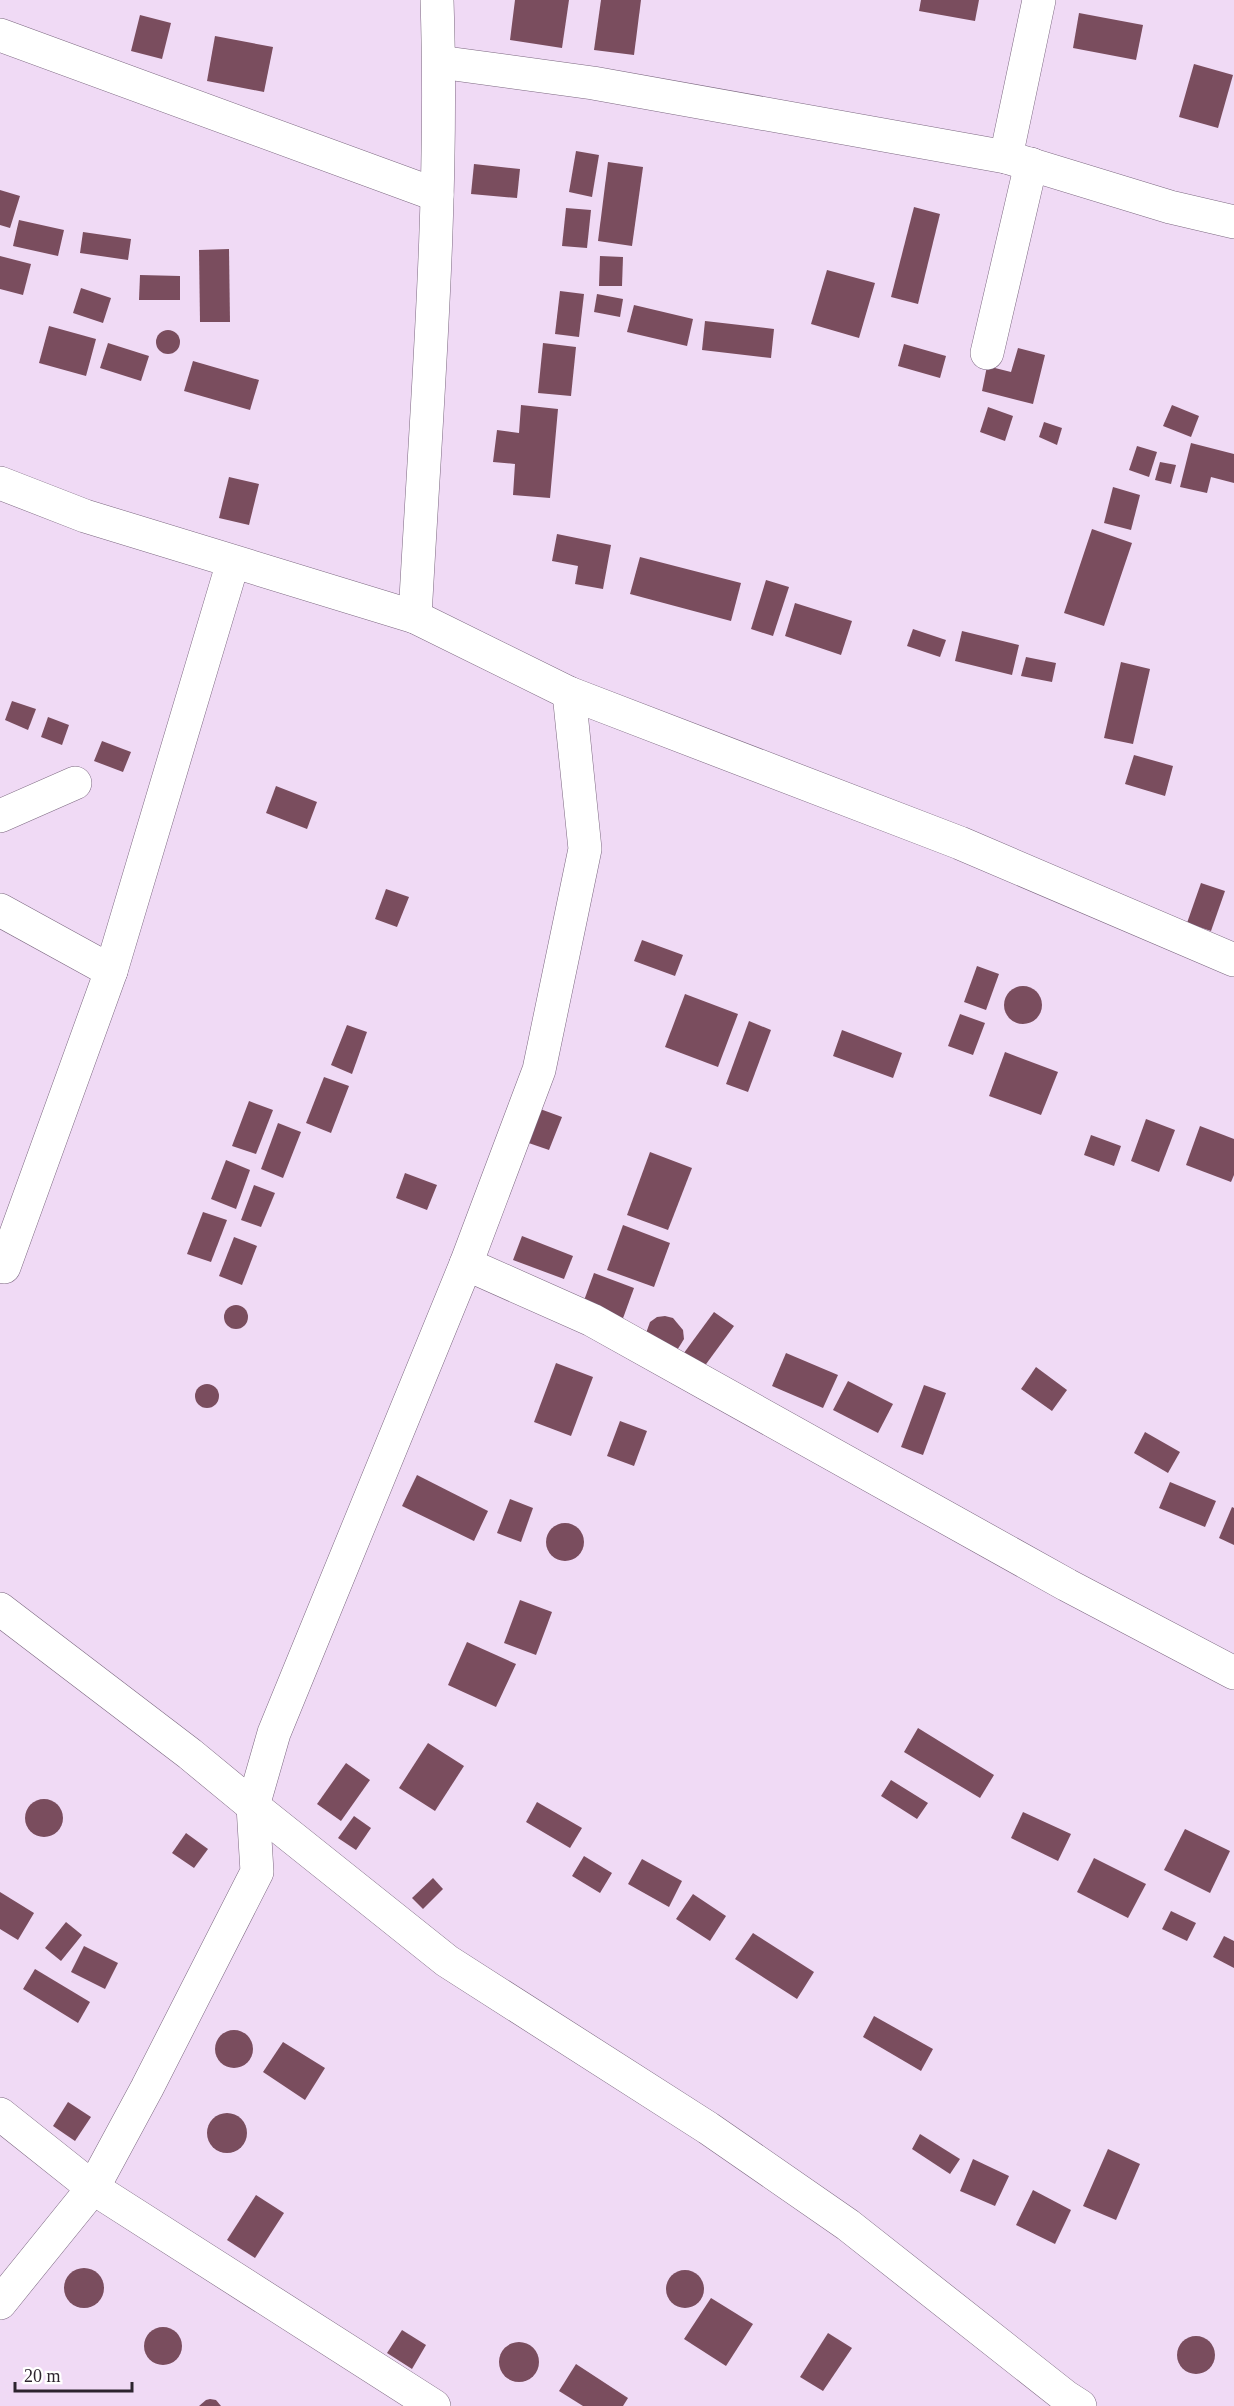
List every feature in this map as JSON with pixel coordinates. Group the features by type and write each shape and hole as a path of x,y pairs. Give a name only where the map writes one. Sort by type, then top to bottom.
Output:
{"street":[{"path":"415,617 437,195 439,62 437,0"},
{"path":"987,353 1018,161 1040,0"},
{"path":"0,35 437,195"},
{"path":"439,62 593,83 1018,161 1170,207 1234,222"},
{"path":"0,483 85,516 415,617 569,693 960,843 1234,960"},
{"path":"3,1267 111,971 233,562"},
{"path":"0,2303 93,2188 147,2088 257,1872 253,1806 274,1733 466,1264 538,1070 585,849 569,693"},
{"path":"0,816 75,783"},
{"path":"0,910 111,971"},
{"path":"466,1264 592,1320 1047,1574 1234,1672"},
{"path":"0,1610 190,1754 447,1961 708,2128 848,2225 1080,2406"},
{"path":"0,2114 93,2188 434,2406"}],"building":[{"path":"515,0 569,0 562,48 510,40"},
{"path":"601,0 641,0 634,55 594,50"},
{"path":"921,0 979,0 975,21 919,11"},
{"path":"1079,13 1143,25 1136,60 1073,48"},
{"path":"140,15 171,23 162,59 131,51"},
{"path":"215,36 273,47 264,92 207,81"},
{"path":"1194,64 1233,75 1218,128 1179,117"},
{"path":"576,151 599,155 592,197 569,192"},
{"path":"608,162 643,167 632,246 598,241"},
{"path":"474,164 520,169 517,198 471,194"},
{"path":"0,190 20,196 10,228 0,225"},
{"path":"914,207 940,214 918,304 891,297"},
{"path":"566,208 591,210 587,248 562,246"},
{"path":"19,220 64,230 58,256 13,246"},
{"path":"83,232 131,239 128,260 80,253"},
{"path":"229,249 230,322 200,322 199,250"},
{"path":"0,256 31,264 23,295 0,289"},
{"path":"600,256 623,257 622,286 599,286"},
{"path":"827,270 875,283 859,338 811,324"},
{"path":"140,275 180,276 180,300 139,300"},
{"path":"81,288 111,298 103,323 73,313"},
{"path":"560,291 584,294 579,337 555,334"},
{"path":"597,294 623,299 620,317 594,312"},
{"path":"634,305 693,319 687,346 627,332"},
{"path":"705,321 774,329 771,358 702,350"},
{"path":"49,326 96,339 86,376 39,363"},
{"path":"163,330 173,330 180,337 180,347 173,354 163,354 156,347 156,337"},
{"path":"108,343 149,356 141,381 100,368"},
{"path":"543,343 576,347 571,396 538,393"},
{"path":"904,344 946,356 940,378 898,366"},
{"path":"1018,348 1045,355 1033,404 982,391 987,366 1011,372"},
{"path":"193,361 259,380 250,410 184,391"},
{"path":"521,405 558,409 550,498 513,495 515,464 493,462 497,430 519,433"},
{"path":"1172,405 1199,416 1191,437 1163,426"},
{"path":"988,407 1013,416 1005,441 980,432"},
{"path":"1044,422 1062,428 1057,445 1039,437"},
{"path":"1191,443 1234,454 1234,483 1211,477 1207,493 1180,487"},
{"path":"1137,446 1157,452 1149,477 1129,470"},
{"path":"1160,462 1176,465 1171,484 1155,480"},
{"path":"229,477 259,484 249,525 219,518"},
{"path":"1113,487 1140,495 1131,530 1104,523"},
{"path":"1092,529 1132,543 1104,626 1064,613"},
{"path":"557,534 611,545 603,589 575,584 578,566 552,561"},
{"path":"640,557 741,583 731,621 630,594"},
{"path":"766,580 789,587 773,636 751,629"},
{"path":"795,603 852,621 841,655 785,636"},
{"path":"913,629 946,640 940,657 907,646"},
{"path":"962,631 1019,645 1012,675 955,661"},
{"path":"1026,657 1056,663 1052,682 1021,676"},
{"path":"1121,662 1150,669 1133,744 1104,738"},
{"path":"12,701 36,709 28,730 5,720"},
{"path":"48,717 69,725 62,745 41,737"},
{"path":"102,741 131,752 123,772 94,761"},
{"path":"1134,755 1173,766 1165,796 1125,784"},
{"path":"276,786 317,802 307,829 266,813"},
{"path":"1201,883 1225,891 1211,931 1187,923"},
{"path":"386,889 409,897 397,927 375,919"},
{"path":"642,940 683,955 675,976 634,961"},
{"path":"977,966 999,974 986,1010 964,1002"},
{"path":"1023,986 1037,991 1042,1005 1037,1019 1023,1024 1009,1019 1004,1005 1009,991"},
{"path":"685,994 738,1014 718,1067 665,1047"},
{"path":"960,1014 985,1023 973,1055 948,1046"},
{"path":"749,1021 771,1030 748,1092 726,1084"},
{"path":"347,1025 367,1032 352,1074 331,1065"},
{"path":"842,1030 902,1053 893,1078 833,1056"},
{"path":"1005,1052 1058,1072 1041,1115 989,1096"},
{"path":"324,1077 349,1086 331,1133 306,1123"},
{"path":"249,1101 273,1110 256,1154 232,1146"},
{"path":"532,1106 562,1117 549,1150 520,1140"},
{"path":"1146,1119 1175,1130 1159,1172 1131,1161"},
{"path":"278,1123 301,1132 283,1178 261,1169"},
{"path":"1200,1126 1234,1139 1234,1175 1231,1182 1186,1165"},
{"path":"1091,1135 1121,1146 1114,1166 1084,1155"},
{"path":"650,1152 692,1168 668,1230 627,1215"},
{"path":"226,1160 250,1170 236,1209 211,1199"},
{"path":"405,1173 437,1185 427,1210 396,1198"},
{"path":"254,1185 275,1193 261,1227 241,1220"},
{"path":"203,1212 227,1220 211,1262 187,1254"},
{"path":"623,1225 670,1243 654,1287 607,1270"},
{"path":"522,1236 573,1256 564,1279 513,1260"},
{"path":"234,1237 257,1246 242,1285 219,1276"},
{"path":"594,1273 634,1288 622,1321 582,1306"},
{"path":"231,1305 241,1305 248,1312 248,1322 241,1329 231,1329 224,1322 224,1312"},
{"path":"714,1312 734,1326 701,1371 681,1357"},
{"path":"657,1317 673,1318 683,1330 684,1339 676,1352 645,1336 650,1322"},
{"path":"786,1353 838,1375 823,1408 772,1386"},
{"path":"556,1363 593,1377 571,1436 534,1422"},
{"path":"1036,1367 1067,1390 1052,1411 1021,1389"},
{"path":"848,1381 893,1404 878,1433 833,1410"},
{"path":"207,1384 216,1387 219,1396 216,1405 207,1408 198,1405 195,1396 198,1387"},
{"path":"924,1385 946,1393 923,1455 901,1447"},
{"path":"620,1421 647,1431 634,1466 607,1456"},
{"path":"1145,1432 1180,1452 1168,1473 1134,1453"},
{"path":"417,1475 488,1511 474,1541 402,1506"},
{"path":"1170,1482 1216,1501 1205,1527 1159,1508"},
{"path":"510,1499 533,1508 521,1542 497,1533"},
{"path":"1232,1507 1234,1508 1234,1545 1219,1538"},
{"path":"565,1523 579,1528 584,1542 579,1556 565,1561 551,1556 546,1542 551,1528"},
{"path":"520,1600 552,1612 536,1655 504,1643"},
{"path":"467,1642 516,1664 496,1707 448,1685"},
{"path":"918,1728 994,1775 980,1798 904,1752"},
{"path":"428,1743 464,1766 435,1811 399,1788"},
{"path":"346,1763 370,1780 341,1821 317,1804"},
{"path":"891,1780 928,1803 917,1819 881,1796"},
{"path":"44,1799 58,1804 63,1818 58,1832 44,1837 30,1832 25,1818 30,1804"},
{"path":"537,1802 582,1828 570,1848 526,1822"},
{"path":"1023,1812 1071,1834 1058,1861 1011,1838"},
{"path":"354,1816 371,1828 356,1850 338,1838"},
{"path":"1185,1829 1230,1851 1210,1893 1164,1870"},
{"path":"186,1833 208,1849 194,1868 172,1853"},
{"path":"584,1856 612,1873 600,1893 572,1876"},
{"path":"1094,1858 1146,1884 1128,1918 1077,1892"},
{"path":"642,1859 682,1881 669,1907 628,1884"},
{"path":"433,1878 443,1889 423,1909 412,1898"},
{"path":"0,1892 34,1913 18,1940 0,1929"},
{"path":"693,1894 726,1916 710,1941 676,1919"},
{"path":"1171,1911 1196,1923 1187,1941 1162,1929"},
{"path":"66,1922 82,1935 61,1961 45,1948"},
{"path":"753,1933 814,1972 797,1999 735,1959"},
{"path":"1224,1936 1234,1941 1234,1968 1213,1957"},
{"path":"84,1946 118,1963 105,1989 71,1972"},
{"path":"35,1969 90,2002 78,2023 23,1989"},
{"path":"874,2016 933,2049 921,2071 863,2037"},
{"path":"234,2030 248,2035 253,2049 248,2063 234,2068 220,2063 215,2049 220,2035"},
{"path":"283,2042 325,2068 305,2100 263,2072"},
{"path":"68,2102 91,2117 75,2141 53,2126"},
{"path":"227,2113 241,2119 247,2133 241,2147 227,2153 213,2147 207,2133 213,2119"},
{"path":"920,2134 960,2159 950,2174 912,2149"},
{"path":"1108,2149 1140,2164 1116,2220 1083,2206"},
{"path":"973,2159 1009,2176 995,2206 960,2191"},
{"path":"1033,2190 1071,2210 1055,2244 1016,2225"},
{"path":"256,2195 284,2213 255,2258 227,2240"},
{"path":"84,2268 98,2274 104,2288 98,2302 84,2308 70,2302 64,2288 70,2274"},
{"path":"685,2270 699,2275 704,2289 699,2303 685,2308 671,2303 666,2289 671,2275"},
{"path":"711,2298 753,2324 726,2366 684,2339"},
{"path":"163,2327 177,2332 182,2346 177,2360 163,2365 149,2360 144,2346 149,2332"},
{"path":"402,2330 426,2345 412,2369 387,2353"},
{"path":"828,2333 852,2348 823,2391 800,2377"},
{"path":"1196,2336 1210,2341 1215,2355 1210,2369 1196,2374 1182,2369 1177,2355 1182,2341"},
{"path":"519,2342 533,2348 539,2362 533,2376 519,2382 505,2376 499,2362 505,2348"},
{"path":"576,2364 628,2398 623,2406 583,2406 559,2391"},
{"path":"206,2400 216,2400 221,2406 199,2406"}]}
